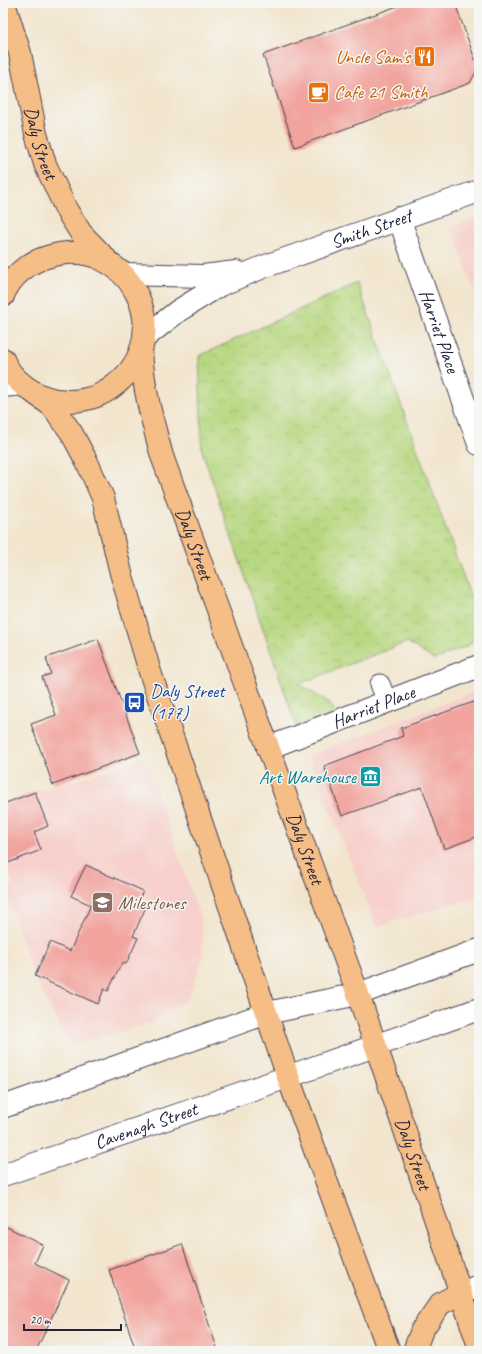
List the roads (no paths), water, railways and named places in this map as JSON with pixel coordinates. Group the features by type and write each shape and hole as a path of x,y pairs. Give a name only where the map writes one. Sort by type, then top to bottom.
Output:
{"main road":[{"name":"Daly Street","path":"4,3 20,53 36,134 45,164 67,211 81,233 133,287 141,305 145,326 142,344 142,374 146,397 162,456 376,1046 470,1289 479,1346"},
{"path":"3,296 13,279 26,267 38,259 58,253 71,252 98,257 118,270"},
{"path":"20,387 49,398 66,401 84,400 96,397 108,391 124,379 133,368 142,344"},
{"path":"3,359 20,387 52,406 71,432 87,462 103,498 121,573 150,672 288,1076 389,1351"},
{"path":"414,1351 422,1330 440,1304 470,1289"}],"street":[{"name":"Smith Street","path":"142,344 178,312 220,285 263,267 479,190"},
{"name":"Harriet Place","path":"399,218 479,444"},
{"name":"Smith Street","path":"118,270 203,276 225,274 263,267"},
{"name":"Harriet Place","path":"268,748 383,693 479,666"},
{"path":"3,1107 267,1013 358,994 479,950"},
{"name":"Cavenagh Street","path":"3,1174 376,1046 479,1009"}],"place":[{"name":"Uncle Sam's","path":"425,57"},
{"name":"Cafe 21 Smith","path":"318,92"},
{"name":"Daly Street (177)","path":"135,702"},
{"name":"Art Warehouse","path":"371,777"},
{"name":"Milestones","path":"102,903"}]}
